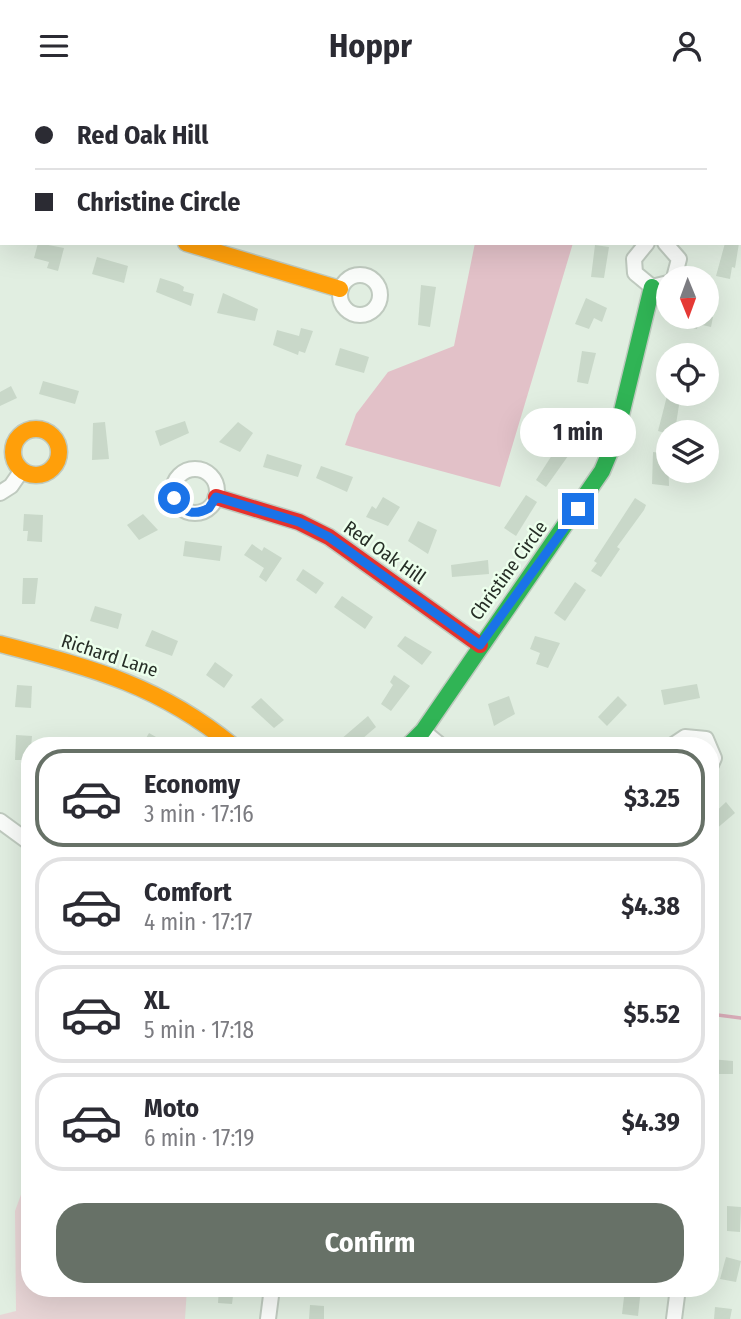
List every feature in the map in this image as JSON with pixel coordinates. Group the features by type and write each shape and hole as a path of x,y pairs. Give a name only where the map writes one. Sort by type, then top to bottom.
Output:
{"street":[{"path":"193,245 340,289"},
{"path":"645,245 637,252 633,266 639,279 652,287 656,286"},
{"path":"667,245 679,259 677,266"},
{"name":"Christine Circle","path":"417,737 602,471 615,440 652,287"},
{"path":"0,493 10,486 22,470"},
{"name":"Red Oak Hill","path":"216,497 299,522 329,537 480,645"},
{"name":"Richard Lane","path":"0,644 137,683 199,716 223,737"},
{"path":"423,731 430,737"},
{"path":"0,821 21,836"},
{"path":"268,1319 271,1297"},
{"path":"674,1319 677,1297"}],"shaded area":[{"path":"475,245 572,245 500,487 345,445 356,414 388,372 454,346"},
{"path":"21,1195 21,1297 186,1297 185,1319 0,1319 0,1315 16,1311 15,1211"}],"building":[{"path":"37,245 64,248 58,271 47,268 49,262 34,258"},
{"path":"595,245 609,247 604,278 591,277"},
{"path":"724,245 739,245 735,268 732,267 730,279 719,277 719,266"},
{"path":"97,257 128,266 124,283 92,274"},
{"path":"160,278 179,284 184,287 183,291 194,294 191,306 156,292"},
{"path":"421,285 436,287 430,327 418,325"},
{"path":"223,293 258,309 255,321 217,313"},
{"path":"586,298 607,308 602,322 594,318 589,329 575,324"},
{"path":"301,328 313,331 305,353 299,351 298,355 273,345 277,330 299,336"},
{"path":"340,348 369,357 364,373 335,365"},
{"path":"582,351 596,353 588,384 577,382"},
{"path":"43,381 79,391 75,404 39,394"},
{"path":"11,386 17,398 0,406 0,392"},
{"path":"664,406 679,406 677,420 661,420"},
{"path":"563,408 586,417 571,438 553,428"},
{"path":"185,421 189,433 160,446 155,431"},
{"path":"105,422 109,459 92,460 93,423"},
{"path":"238,422 253,433 240,452 219,442"},
{"path":"556,449 568,456 546,487 536,480"},
{"path":"653,452 656,452 656,483 669,483 669,486 652,484"},
{"path":"267,454 302,465 298,477 263,467"},
{"path":"321,466 353,477 347,492 316,478"},
{"path":"526,495 537,502 516,536 504,528"},
{"path":"383,497 400,507 388,526 366,517 372,506 376,509"},
{"path":"635,498 646,505 644,510 617,547 620,549 601,577 591,571 597,563 594,561"},
{"path":"24,514 43,515 42,542 27,541 28,531 23,531"},
{"path":"143,514 158,530 139,540 127,525"},
{"path":"418,521 437,530 428,554 408,541"},
{"path":"185,541 222,546 220,561 183,556"},
{"path":"252,544 262,551 264,547 282,558 266,582 259,577 264,568 244,555"},
{"path":"488,560 489,574 452,577 451,565"},
{"path":"303,569 324,583 316,594 296,580"},
{"path":"23,578 38,578 35,604 22,604"},
{"path":"575,582 586,590 565,621 554,613"},
{"path":"342,596 373,617 365,629 334,607"},
{"path":"95,606 122,614 118,629 90,621"},
{"path":"152,630 178,641 172,656 145,646"},
{"path":"405,636 432,652 422,665 397,646"},
{"path":"535,636 560,643 548,668 536,664 540,653 530,649"},
{"path":"215,662 233,675 224,688 206,675"},
{"path":"394,675 410,686 391,711 381,704 393,685 390,682"},
{"path":"697,684 700,698 664,705 661,690"},
{"path":"17,685 32,686 31,708 15,707"},
{"path":"509,696 515,714 494,726 488,704"},
{"path":"618,696 627,705 607,726 598,717"},
{"path":"261,698 284,720 274,728 251,707"},
{"path":"368,716 376,727 364,737 344,737"},
{"path":"16,735 32,736 21,737 21,760 15,760"},
{"path":"726,802 735,813 719,827 719,809"},
{"path":"719,1060 733,1061 733,1074 719,1074"},
{"path":"727,1206 741,1207 740,1232 727,1231"},
{"path":"726,1257 741,1261 736,1282 720,1279"},
{"path":"218,1297 233,1297 232,1304 218,1303"},
{"path":"624,1297 640,1297 638,1316 622,1314"},
{"path":"310,1305 324,1306 324,1319 309,1319"},
{"path":"715,1307 732,1309 730,1319 714,1319"}],"waterway":[{"path":"719,1015 741,1018"}],"traffic: fast":[{"path":"417,737 602,471 615,440 652,287"}],"traffic: slow":[{"path":"193,245 340,289"},
{"path":"36,429 52,436 59,452 52,468 36,475 20,468 13,452 20,436 36,429"},
{"path":"0,644 94,670 122,681 177,707 221,737"}],"traffic: jam":[{"path":"216,497 299,522 329,537 480,645"}],"route":[{"path":"174,498 181,508 192,513 209,508 216,497 299,522 329,537 480,645 578,509"}]}
